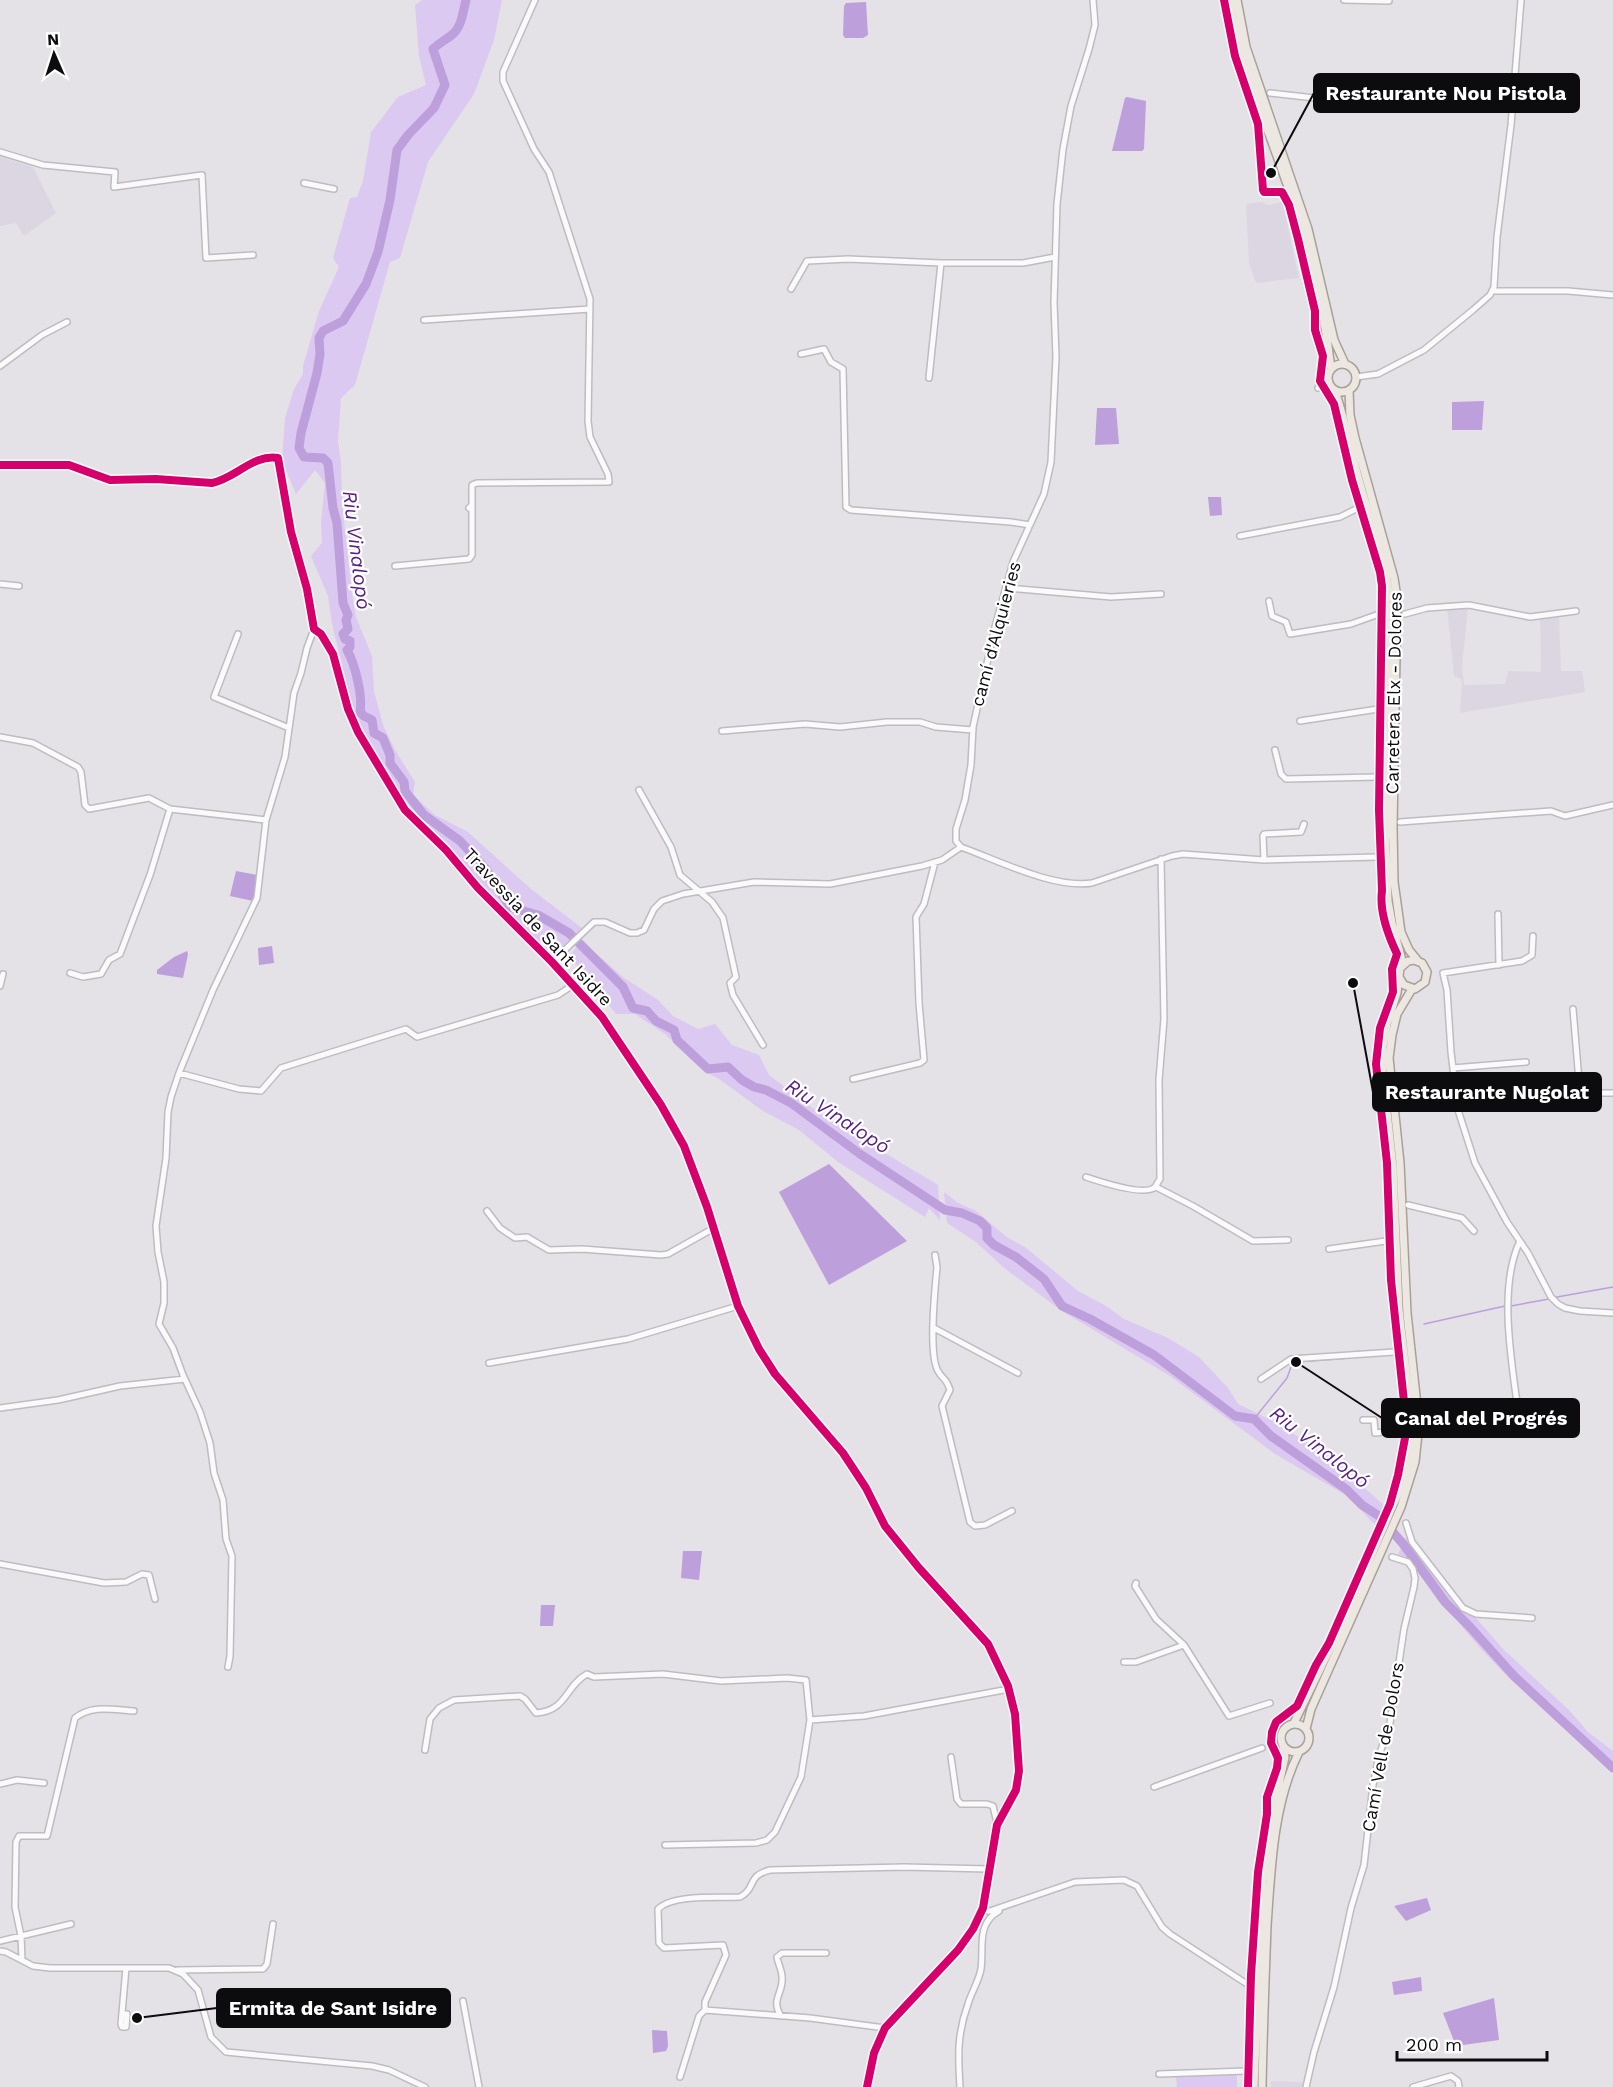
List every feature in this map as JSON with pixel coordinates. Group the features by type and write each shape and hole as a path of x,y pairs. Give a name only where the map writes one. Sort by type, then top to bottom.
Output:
{"main road":[{"path":"1230,0 1241,55 1283,172 1302,233 1331,369"},
{"path":"1237,0 1246,47 1308,229 1334,340 1345,364 1354,370 1356,377 1354,386 1349,390 1335,391 1329,385 1327,377 1336,364 1345,364"},
{"name":"Carretera Elx - Dolores","path":"1349,390 1350,415 1355,438 1392,565 1396,588 1394,882 1401,932 1408,950 1418,961"},
{"name":"Carretera Elx - Dolores","path":"1335,391 1388,583 1390,601 1386,846 1392,923 1403,963"},
{"path":"1397,1506 1408,1464 1412,1430 1399,1310 1393,1167 1383,1060 1386,1029 1397,993 1399,972 1403,963 1418,961 1425,968 1427,976 1419,987 1412,988 1404,985 1399,977"},
{"path":"1306,1729 1311,1709 1415,1462 1419,1424 1407,1313 1400,1163 1389,1058 1397,1014 1412,988"},
{"path":"1254,2087 1263,1881 1269,1830 1285,1757 1281,1734 1286,1727 1294,1723 1380,1546"},
{"path":"1262,2087 1272,1857 1286,1785 1299,1752 1308,1743 1309,1734 1306,1729 1294,1723"},
{"path":"1283,1747 1299,1752"}],"street":[{"path":"395,566 469,559 472,555 470,489 477,483 609,482 608,474 590,437 590,309 587,289 549,172 534,149 503,81 504,72 536,0"},
{"name":"camí d'Alquieries","path":"961,847 956,841 956,829 965,800 971,765 973,730 995,627 1013,562 1044,494 1052,462 1056,357 1054,303 1057,204 1063,149 1071,106 1095,25 1093,0"},
{"path":"1344,0 1389,1"},
{"path":"1356,377 1378,374 1424,350 1473,310 1492,291 1496,275 1497,237 1507,172 1521,0"},
{"path":"1270,93 1412,109"},
{"path":"0,152 43,165 115,172 114,187 202,175 206,258 253,255"},
{"path":"304,183 334,189"},
{"path":"791,289 807,261 848,258 941,263 1023,263 1055,257"},
{"path":"929,378 941,263"},
{"path":"1492,291 1568,291 1613,295"},
{"path":"424,320 590,309"},
{"path":"0,366 42,335 67,322"},
{"path":"801,354 824,349 831,362 843,369 846,507 851,510 1030,525"},
{"path":"1318,388 1329,385"},
{"name":"Travessia de Sant Isidre","path":"0,465 69,465 110,480 212,483 221,481 261,458 278,458 291,532 307,589 314,629 321,634 333,654 348,709 358,732 405,810 446,850 478,888 552,962 602,1017 661,1104 684,1146 714,1228 738,1306 775,1374 843,1453 866,1488 885,1526 919,1568 988,1644 1009,1689 1015,1714 1019,1771 1016,1790 997,1825 982,1911 974,1929 958,1950 885,2028 874,2053 867,2087"},
{"path":"1240,536 1340,517 1358,508"},
{"path":"0,584 19,586"},
{"path":"1006,588 1111,597 1161,594"},
{"path":"1269,601 1272,616 1286,622 1290,634 1351,624 1379,614"},
{"path":"1405,614 1427,608 1469,605 1530,618 1576,612"},
{"path":"228,1667 232,1556 226,1539 225,1511 214,1473 207,1432 173,1348 159,1324 164,1303 164,1282 156,1238 157,1213 168,1140 168,1112 179,1073 213,990 257,898 266,820 285,757 294,693 314,629"},
{"path":"238,634 214,697 289,728"},
{"path":"1300,721 1378,710"},
{"path":"722,731 805,724 840,727 887,722 920,722 936,727 973,730"},
{"path":"0,737 33,744 78,767 81,772 85,805 89,809 149,798 170,809 266,820"},
{"path":"1275,750 1281,774 1286,779 1377,777"},
{"path":"639,790 671,847 680,875 712,902 723,918 736,977 730,983 733,995 763,1045"},
{"path":"1400,822 1551,811 1565,816 1613,805"},
{"path":"70,973 83,976 101,974 109,960 120,954 150,875 170,809"},
{"path":"1264,860 1264,834 1301,832 1304,824"},
{"path":"552,962 594,922 599,921 630,933 644,930 654,909 662,901 754,882 822,885 922,866 942,860 961,847 1067,884 1092,883 1161,859 1183,854 1264,860 1377,857"},
{"path":"1086,1177 1112,1186 1149,1190 1156,1187 1160,1179 1160,1080 1164,1020 1161,859"},
{"path":"853,1079 920,1063 924,1060 919,1003 916,917 924,904 935,862"},
{"path":"1498,914 1499,964"},
{"path":"1533,936 1532,955 1522,961 1443,973 1447,990 1458,1110 1475,1163 1551,1297 1565,1308 1613,1313"},
{"path":"0,986 3,974"},
{"path":"179,1073 239,1089 261,1091 281,1068 327,1052 406,1029 417,1037 558,995 573,985"},
{"path":"1573,1009 1580,1093 1613,1093"},
{"path":"1453,1068 1526,1062"},
{"path":"1156,1187 1253,1241 1287,1240"},
{"path":"1408,1205 1462,1218 1474,1231"},
{"path":"487,1211 500,1228 515,1238 527,1237 549,1250 582,1249 661,1255 668,1254 714,1228"},
{"path":"1329,1249 1386,1241"},
{"path":"1520,1241 1509,1279 1508,1307 1520,1426 1530,1425"},
{"path":"935,1255 937,1267 934,1355 938,1371 947,1379 950,1390 942,1406 970,1522 975,1527 985,1525 1012,1511"},
{"path":"489,1363 628,1339 738,1306"},
{"path":"934,1328 1018,1373"},
{"path":"1261,1379 1291,1359 1394,1352"},
{"path":"0,1407 58,1400 120,1386 185,1379"},
{"path":"1363,1420 1374,1420 1375,1433 1401,1430"},
{"path":"1406,1523 1412,1542 1463,1608 1476,1614 1532,1618"},
{"name":"Camí Vell de Dolors","path":"1306,2087 1334,1987 1351,1908 1364,1865 1373,1785 1379,1756 1390,1724 1404,1629 1414,1587 1413,1569 1408,1562 1392,1557"},
{"path":"0,1564 104,1583 126,1582 142,1574 149,1575 155,1599"},
{"path":"1136,1583 1135,1586 1156,1619 1184,1645 1229,1716 1270,1703"},
{"path":"1124,1662 1136,1662 1184,1645"},
{"path":"425,1750 430,1719 439,1708 446,1704 454,1701 520,1696 536,1713 544,1712 556,1708 579,1679 587,1674 594,1677 663,1674 721,1681 787,1678 806,1680 810,1720 801,1777 775,1832 767,1840 756,1844 665,1845"},
{"path":"810,1720 864,1716 1009,1689"},
{"path":"22,1960 21,1936 15,1907 16,1842 19,1836 47,1836 75,1718 92,1708 134,1711"},
{"path":"1154,1787 1262,1748"},
{"path":"951,1757 957,1800 962,1804 993,1806 997,1825"},
{"path":"0,1784 17,1780 44,1783"},
{"path":"680,2077 699,2016 705,2010 705,2002 726,1954 723,1945 664,1948 659,1943 658,1909 662,1905 676,1900 740,1897 747,1893 759,1872 770,1870 904,1867 989,1869"},
{"path":"982,1911 990,1911 1075,1882 1124,1880 1137,1886 1162,1927 1170,1934 1247,1984"},
{"path":"960,2087 958,2039 981,1971 982,1932 986,1921 993,1914 1010,1904"},
{"path":"0,1941 71,1924"},
{"path":"174,1970 263,1969 267,1964 273,1924"},
{"path":"0,1952 6,1952 33,1966 50,1968 169,1968 183,1974 198,1990 211,2037 226,2052 372,2066 389,2070 425,2087"},
{"path":"781,2016 776,2008 776,2000 782,1984 777,1957 782,1953 826,1953"},
{"path":"122,2014 126,1968"},
{"path":"463,2001 479,2087"},
{"path":"705,2010 885,2028"},
{"path":"1159,2074 1246,2070"},
{"path":"1413,2087 1450,2076 1458,2081 1458,2087"}],"shaded area":[{"path":"422,0 502,0 494,40 474,94 428,162 400,258 390,262 355,385 341,398 338,441 352,594 356,617 372,656 374,691 383,725 415,782 413,795 435,815 468,832 531,889 582,928 553,955 495,900 408,805 358,720 349,694 332,624 328,596 311,556 322,543 321,522 325,483 315,470 296,494 282,461 285,418 294,389 303,374 303,366 319,311 339,267 333,258 350,198 357,197 363,181 371,132 398,97 426,85 419,56 415,5"},
{"path":"866,2 868,35 863,38 845,38 843,35 844,6 846,3"},
{"path":"1125,98 1146,101 1144,149 1142,151 1112,151"},
{"path":"0,157 33,167 56,213 24,236 16,223 0,226"},
{"path":"1260,202 1269,205 1281,202 1283,204 1299,278 1256,283 1249,263 1246,204"},
{"path":"1484,401 1482,430 1452,430 1452,402"},
{"path":"1097,408 1116,408 1119,444 1095,445"},
{"path":"1208,497 1221,497 1222,515 1210,516"},
{"path":"1468,607 1462,666 1464,685 1505,684 1508,671 1541,672 1540,617 1559,614 1561,671 1582,671 1585,692 1460,713 1462,684 1461,679 1454,676 1447,608"},
{"path":"236,871 257,875 253,901 230,896"},
{"path":"582,941 624,978 657,999 673,1016 698,1029 715,1024 732,1045 759,1055 769,1075 823,1116 938,1185 940,1220 929,1208 925,1217 838,1162 799,1130 763,1111 704,1071 665,1034 635,1014 616,1014 569,956"},
{"path":"272,946 274,963 259,965 258,948"},
{"path":"187,951 183,978 157,974 157,970 174,957"},
{"path":"829,1164 907,1241 829,1285 779,1192"},
{"path":"944,1192 958,1203 976,1211 1008,1238 1025,1247 1078,1291 1124,1319 1168,1338 1199,1357 1228,1388 1238,1404 1273,1421 1331,1458 1386,1507 1378,1524 1373,1523 1349,1497 1275,1454 1170,1376 1062,1311 1003,1267 976,1242 947,1223"},
{"path":"1406,1537 1453,1601 1466,1614 1476,1618 1504,1650 1569,1710 1588,1732 1613,1751 1613,1773 1510,1679 1481,1649 1436,1596 1409,1559 1398,1554"},
{"path":"683,1551 702,1551 699,1580 681,1578"},
{"path":"541,1605 555,1605 553,1626 540,1626"},
{"path":"1427,1898 1431,1910 1406,1921 1394,1906"},
{"path":"1421,1977 1422,1991 1394,1995 1392,1982"},
{"path":"1494,1998 1499,2040 1456,2046 1443,2013"},
{"path":"652,2030 667,2031 666,2051 653,2053"},
{"path":"1237,2071 1237,2087 1177,2087 1176,2077"},
{"path":"1271,2081 1302,2082 1302,2087 1271,2087"}],"waterway":[{"name":"Riu Vinalopó","path":"466,0 456,31 433,49 445,85 434,108 397,150 390,200 378,252 366,284 343,321 323,331 319,338 320,354 317,373 299,448 304,457 323,458 328,463 337,523 343,603 348,615 346,620 348,629 343,634 345,639 350,641 350,647 347,650 358,680 360,712 372,720 374,733 383,738 390,755 390,763 404,782 405,791 424,815 460,841 486,869 510,907 538,915 569,933 623,987 633,1008 647,1011 656,1021 674,1030 677,1040 708,1069 728,1067 754,1087 766,1090 791,1103 860,1154 945,1210 962,1213 980,1221 987,1228 987,1238 1044,1279 1062,1306 1154,1355 1235,1416 1254,1419 1271,1436 1346,1489 1362,1505 1379,1516 1404,1545 1445,1602 1514,1676 1613,1768"},
{"path":"1557,1297 1613,1287"},
{"path":"1511,1306 1549,1299"},
{"path":"1424,1324 1505,1306"},
{"path":"1254,1419 1287,1378 1291,1367 1296,1362 1350,1358"}],"cycle path":[{"path":"1224,0 1235,56 1258,124 1263,190 1264,192 1282,192 1289,205 1315,311 1315,330 1323,356 1320,381 1334,404 1352,480 1380,572 1382,586 1379,810 1381,899 1385,923 1397,954 1392,969 1393,992 1380,1028 1376,1064 1387,1163 1391,1280 1405,1411 1405,1438 1390,1504 1329,1643 1297,1706 1276,1722 1272,1732 1271,1743 1278,1758 1267,1797 1267,1814 1258,1872 1251,1975 1248,2087"},
{"path":"0,465 69,465 110,480 156,479 212,483 252,463 278,458 291,532 307,589 314,629 321,634 333,654 348,709 358,732 405,810 446,850 478,888 552,962 602,1017 661,1105 684,1146 707,1207 738,1306 759,1349 775,1374 843,1453 866,1488 885,1526 919,1568 988,1644 1008,1686 1015,1714 1019,1771 1016,1790 997,1825 983,1908 973,1929 958,1950 885,2028 874,2053 867,2087"}],"place":[{"name":"Restaurante Nou Pistola","path":"1271,173"},
{"name":"Restaurante Nugolat","path":"1353,983"},
{"name":"Canal del Progrés","path":"1296,1362"},
{"name":"Ermita de Sant Isidre","path":"137,2018"}]}
